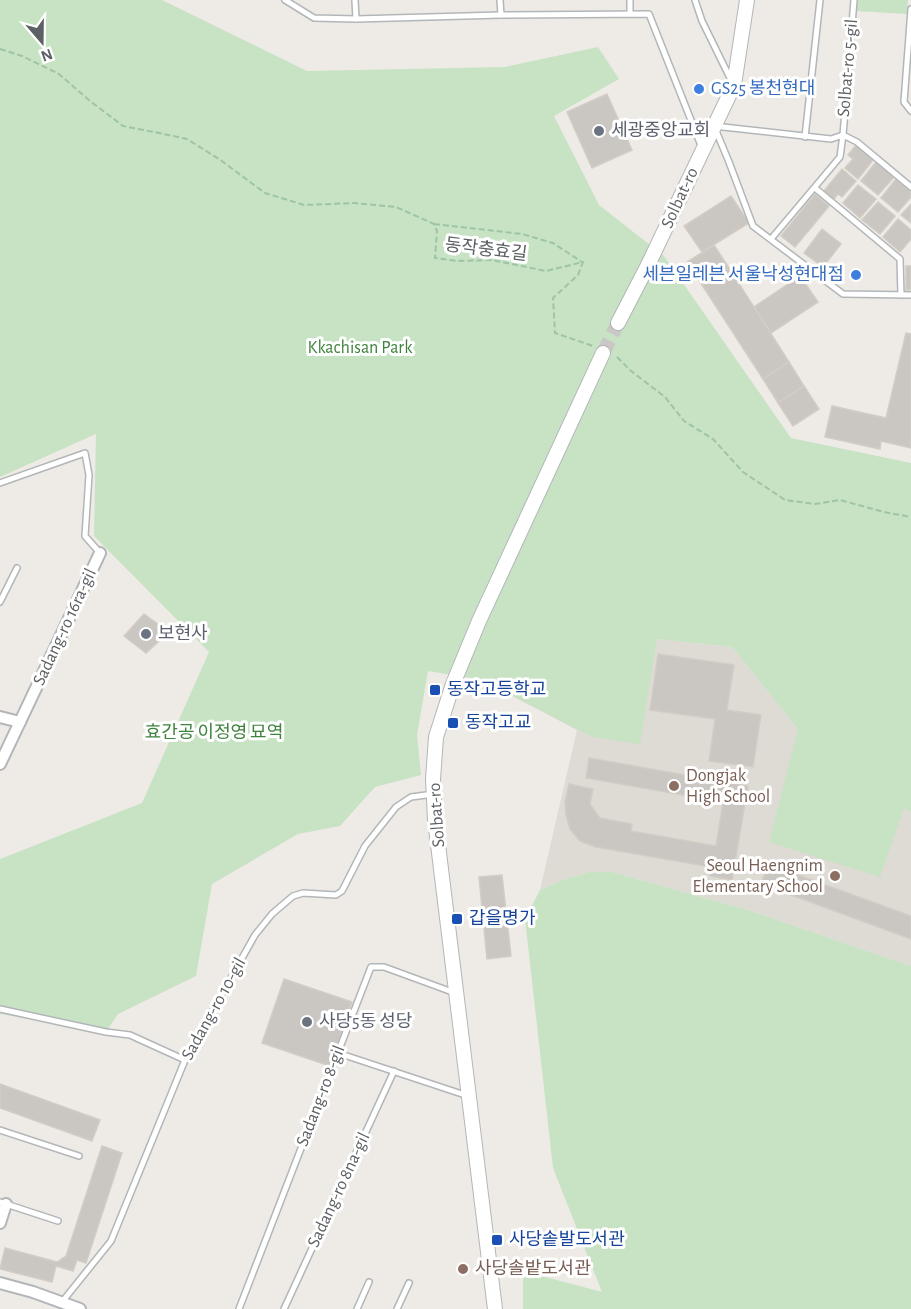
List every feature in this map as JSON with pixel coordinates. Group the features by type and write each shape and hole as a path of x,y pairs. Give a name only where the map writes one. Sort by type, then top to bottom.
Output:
{"street":[{"name":"Solbat-ro","path":"618,322 648,265 734,85 747,0"},
{"name":"Solbat-ro","path":"495,1309 435,820 433,779 436,737 453,684 479,621 605,352"},
{"name":"Sadang-ro 16ra-gil","path":"0,765 100,553"},
{"path":"0,717 20,722"},
{"path":"0,1223 3,1203"},
{"path":"0,1283 80,1309"}],"lane":[{"path":"285,0 314,18 649,14 703,149"},
{"path":"355,0 356,19"},
{"path":"500,0 501,15"},
{"path":"630,0 630,13"},
{"path":"694,0 734,85"},
{"path":"805,136 820,0"},
{"name":"Solbat-ro 5-gil","path":"843,135 854,0"},
{"path":"911,9 903,102 911,111"},
{"path":"714,126 753,226 843,294 911,295"},
{"name":"Solbat-ro 5-gil","path":"714,126 831,139 843,135 857,142 911,187"},
{"path":"771,239 840,158 843,135"},
{"path":"815,188 900,259 901,295"},
{"name":"Sadang-ro 16ra-gil","path":"0,483 85,453 89,476 85,536 100,553"},
{"path":"0,602 17,568"},
{"name":"Sadang-ro 10-gil","path":"62,1302 111,1241 185,1060 255,935 272,914 293,896 303,893 336,895 342,891 365,846 396,807 411,797 434,794"},
{"name":"Sadang-ro 8-gil","path":"239,1309 371,967 384,967 456,994"},
{"path":"0,1009 130,1035 185,1060"},
{"path":"338,1053 469,1096"},
{"name":"Sadang-ro 8na-gil","path":"284,1309 394,1071"},
{"path":"0,1130 79,1155"},
{"path":"3,1203 58,1221"},
{"path":"357,1309 369,1282"},
{"path":"397,1309 409,1283"}],"path":[{"name":"동작충효길","path":"0,49 22,56 59,74 123,126 187,139 265,193 304,205 354,203 396,207 434,224 435,258 458,261 492,260 546,272 583,262"},
{"path":"434,224 522,234 553,243 583,262 578,275 553,298 555,333 605,352 665,397 684,421 713,439 743,472 785,500 815,504 840,500 911,517"}],"shaded area":[{"name":"Dongjak High School","path":"638,637 732,647 798,729 911,812 911,966 751,911 612,872 589,872 540,890 577,730 482,680"}],"green space":[{"name":"Kkachisan Park","path":"0,0 162,0 307,71 505,67 598,47 619,79 554,116 599,205 664,256 791,438 911,463 911,812 904,808 880,877 769,842 798,729 732,647 657,639 640,744 592,737 482,680 428,671 417,735 421,775 375,787 340,826 298,834 212,884 196,976 118,1014 106,1032 0,1014 0,859 142,803 209,652 94,536 96,434 0,477"},
{"path":"857,0 908,0 907,14 856,11"},
{"path":"589,872 612,872 751,911 911,966 911,1309 523,1309 523,1271 602,1292 553,1168 525,919 540,890"}],"building":[{"name":"세광중앙교회","path":"607,94 632,150 592,168 567,112"},
{"path":"856,145 873,160 858,179 845,168 853,159 848,155"},
{"path":"876,162 894,177 878,195 861,181"},
{"path":"842,169 856,181 842,197 838,194 834,199 824,191"},
{"path":"896,179 911,192 911,197 898,212 881,198"},
{"path":"858,185 876,199 860,218 843,203"},
{"path":"815,194 829,206 795,247 781,236"},
{"path":"731,196 749,223 702,252 684,226"},
{"path":"878,202 895,216 880,234 862,220"},
{"path":"911,204 911,223 901,215"},
{"path":"898,219 911,230 911,239 900,252 883,237"},
{"path":"822,229 841,244 823,267 804,253"},
{"path":"714,245 729,268 702,285 687,262"},
{"path":"906,266 911,266 911,290 906,290"},
{"path":"729,268 789,362 763,379 702,285"},
{"path":"800,276 818,302 771,333 754,307"},
{"path":"906,333 911,334 911,448 881,441 880,449 825,437 832,406 886,418"},
{"path":"789,362 804,386 778,403 763,379"},
{"path":"804,386 819,409 793,426 778,403"},
{"name":"보현사","path":"144,614 169,632 146,653 124,636"},
{"path":"658,654 734,665 727,710 761,715 753,767 709,761 715,719 650,710"},
{"path":"589,758 748,786 732,880 710,876 711,867 596,847 580,841 570,829 566,815 565,802 569,784 593,789 590,804 600,818 632,824 631,831 716,846 723,802 586,778"},
{"path":"768,864 911,916 911,939 761,884"},
{"path":"502,875 511,956 487,959 479,877"},
{"name":"사당5동 성당","path":"284,979 352,1002 330,1066 262,1043"},
{"path":"0,1084 100,1120 92,1141 0,1108"},
{"path":"102,1146 122,1153 86,1263 77,1260 73,1271 56,1266 52,1282 0,1269 5,1248 57,1262 66,1256"}],"tunnel":[{"path":"603,353 618,323"}],"place":[{"name":"GS25 봉천현대","path":"699,89"},
{"name":"세광중앙교회","path":"599,131"},
{"name":"세븐일레븐 서울낙성현대점","path":"856,275"},
{"name":"보현사","path":"146,634"},
{"name":"동작고등학교","path":"435,690"},
{"name":"동작고교","path":"453,723"},
{"name":"Dongjak High School","path":"674,786"},
{"name":"Seoul Haengnim Elementary School","path":"835,876"},
{"name":"갑을명가","path":"457,919"},
{"name":"사당5동 성당","path":"307,1022"},
{"name":"사당솥발도서관","path":"497,1240"},
{"name":"사당솔밭도서관","path":"463,1269"}],"park label":[{"name":"효간공 이정영 묘역","path":"214,733"}]}
